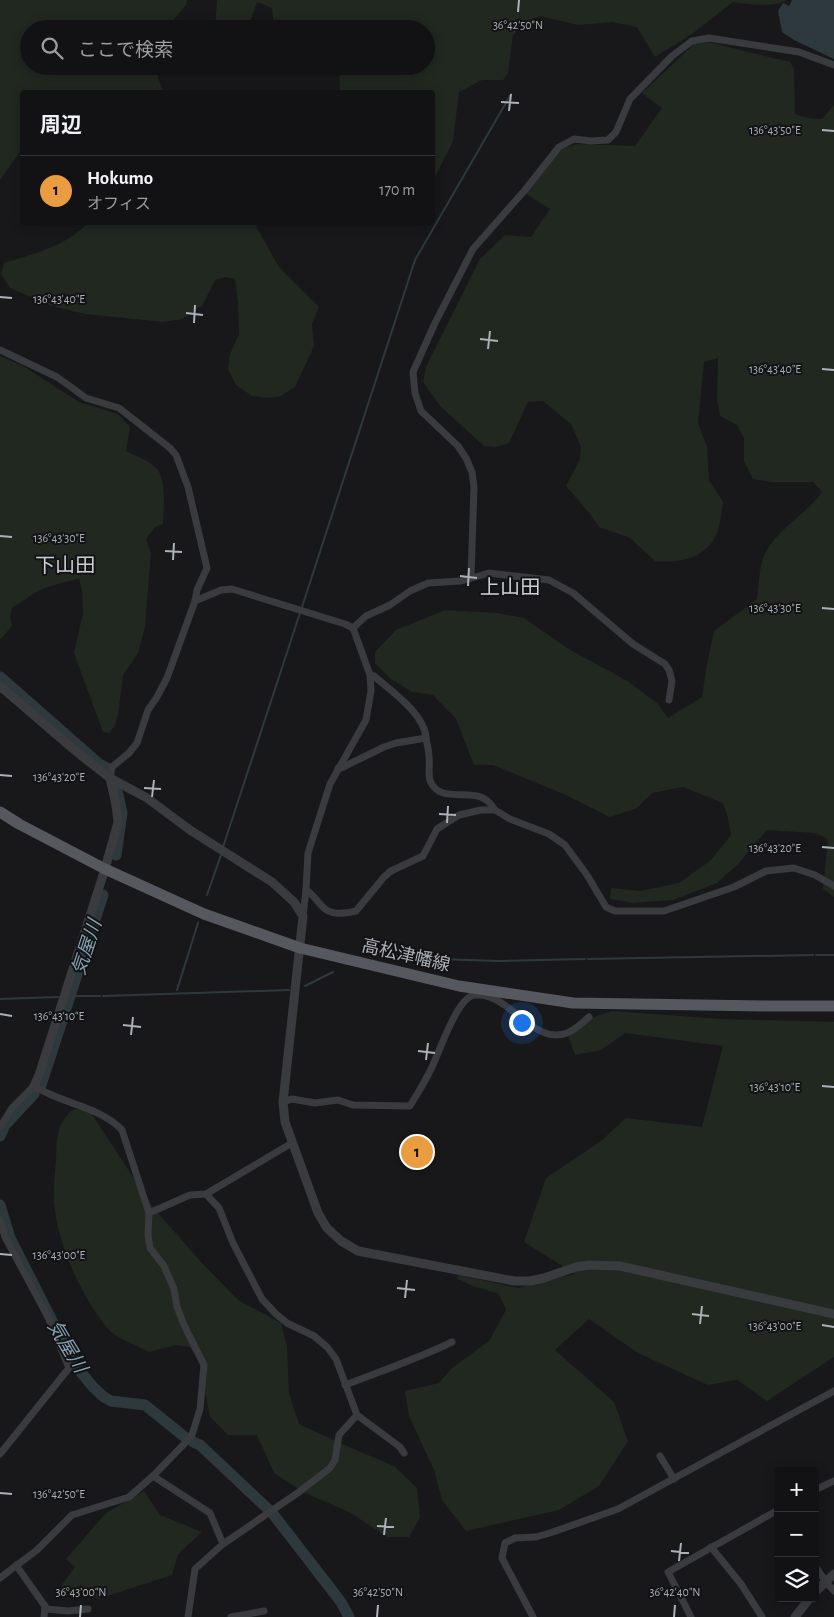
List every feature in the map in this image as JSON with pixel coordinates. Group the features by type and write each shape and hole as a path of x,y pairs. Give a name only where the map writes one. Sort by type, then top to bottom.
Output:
{"main road":[{"name":"高松津幡線","path":"0,812 105,869 204,914 300,948 459,986 573,1003 834,1006"}],"street":[{"path":"470,577 474,487 472,472 458,446 421,411 415,393 413,372 435,323 473,249 525,190 559,147 574,140 608,140 616,132 630,99 672,56 692,41 709,38 799,52 834,65"},
{"path":"0,350 57,377 86,398 119,408 170,448 176,455 188,487 208,568 197,590 195,602 167,678 148,710 137,743 129,753 112,767 110,778 118,822 105,869 39,1075 34,1086 12,1108 0,1127"},
{"path":"353,628 366,616 390,605 410,591 428,583 461,581 488,573 549,580 573,593 633,644 665,664 672,681 669,700"},
{"path":"195,602 222,590 232,590 353,628"},
{"path":"353,628 370,675 366,720 330,784 308,853 306,890 283,1102 285,1122 292,1143 318,1213 327,1228 341,1241 358,1251 497,1279 530,1281 589,1264 620,1266 834,1314"},
{"path":"370,675 374,676 408,706 426,730 429,777 436,789 444,794 480,796 488,800 495,810 510,819 550,834 565,845 606,907 615,911 664,911 734,887 766,871 794,868 815,875 834,886"},
{"path":"0,686 110,778 147,798 190,830 272,882 294,902 303,916"},
{"path":"338,768 384,747 426,738"},
{"path":"306,890 329,912 341,914 356,912 391,871 424,856 437,829 467,812 495,810"},
{"path":"507,1007 509,994"},
{"path":"283,1102 292,1099 316,1103 338,1100 353,1105 410,1106 432,1069 452,1022 470,996 479,995 497,1000 540,1031 549,1034 568,1032 589,1017"},
{"path":"0,1578 42,1546 72,1515 129,1497 154,1476 192,1434 200,1409 204,1365 184,1325 174,1290 164,1266 150,1248 148,1235 149,1213 122,1130 112,1120 45,1093 34,1086"},
{"path":"149,1213 190,1195 206,1194 292,1143"},
{"path":"206,1194 218,1208 233,1243 262,1299 276,1314 287,1322 314,1336 327,1346 336,1359 358,1414 400,1446 404,1453"},
{"path":"0,1220 5,1237 47,1315 70,1368 0,1454"},
{"path":"345,1385 394,1365 424,1356 452,1342"},
{"path":"533,1617 502,1558 505,1543 515,1538 536,1537 550,1533 618,1509 834,1392"},
{"path":"188,1617 194,1569 223,1544 330,1468 335,1460 339,1435 358,1414"},
{"path":"660,1456 674,1479"},
{"path":"154,1476 210,1513 223,1544"},
{"path":"819,1488 834,1481"},
{"path":"691,1617 668,1572 774,1512"},
{"path":"711,1547 740,1584 762,1617"},
{"path":"16,1565 47,1609 68,1611 88,1609"},
{"path":"819,1572 834,1591"},
{"path":"819,1588 834,1574"},
{"path":"795,1617 807,1602"},
{"path":"44,1617 45,1606"},
{"path":"231,1617 264,1611"}],"shaded area":[{"path":"0,0 187,0 186,5 174,20 20,20 20,75 157,75 162,90 20,90 20,152 0,180"},
{"path":"217,0 787,0 769,5 733,2 692,34 655,57 637,27 612,22 578,25 540,16 528,21 513,35 508,73 503,80 482,80 459,92 453,141 435,177 435,90 340,90 339,75 435,75 435,20 273,20 272,8 257,2 250,20 216,20"},
{"path":"792,0 834,0 834,59 794,40 782,32 778,11 783,3 789,6"},
{"path":"708,42 790,62 794,69 795,114 807,118 822,119 834,105 834,897 823,889 828,839 815,833 767,830 738,864 717,883 673,900 632,903 610,899 611,888 640,891 679,883 711,860 731,835 723,803 683,787 652,793 637,808 610,817 566,795 493,765 474,765 456,719 433,695 412,692 391,679 375,663 375,652 396,630 445,610 497,613 524,618 567,648 629,682 657,703 668,718 702,697 714,631 757,599 761,566 769,547 775,538 808,508 822,492 813,482 772,482 753,479 744,461 744,438 737,425 720,416 717,399 718,358 704,362 698,423 707,447 709,480 723,502 719,527 713,541 694,556 679,561 655,561 630,538 599,527 566,486 580,459 581,447 571,424 543,401 528,402 509,443 496,447 484,446 441,407 423,382 426,367 480,259 505,235 531,237 550,209 525,193 562,149 577,144 635,146 662,108 642,93 694,44"},
{"path":"86,225 255,225 279,267 319,307 312,324 314,346 295,387 279,397 265,398 252,396 236,385 228,369 230,354 239,334 235,279 226,277 215,280 202,306 182,319 163,322 85,314 52,306 10,288 1,274 4,263 49,248 70,238"},
{"path":"0,356 23,366 79,402 118,414 130,427 126,451 154,466 160,473 164,495 163,524 155,527 146,539 151,553 145,627 138,653 123,675 118,715 114,727 109,733 103,732 74,653 83,613 82,590 79,579 44,589 12,607 10,617 12,626 0,640"},
{"path":"612,1011 720,1019 834,1022 834,1357 767,1401 737,1380 708,1385 638,1353 589,1319 555,1350 614,1402 628,1441 599,1486 559,1510 466,1531 442,1500 434,1470 409,1416 405,1391 439,1383 452,1368 489,1341 506,1310 499,1294 473,1286 456,1278 460,1275 518,1288 575,1274 524,1242 546,1178 601,1141 626,1118 702,1127 723,1046 625,1033 601,1050 575,1055 568,1036 591,1018"},
{"path":"74,1109 89,1110 152,1206 201,1262 238,1300 281,1323 287,1346 289,1394 299,1424 394,1466 417,1488 420,1518 409,1537 387,1537 351,1513 303,1492 274,1473 257,1435 228,1435 210,1417 200,1364 190,1347 175,1345 149,1352 122,1339 109,1330 89,1303 72,1270 56,1218 54,1181 59,1132 64,1120"},
{"path":"144,1491 160,1515 202,1532 178,1554 172,1575 98,1599 88,1591 73,1596 61,1586 75,1567 66,1559 106,1513"}],"waterway":[{"path":"302,607 415,260 511,94"},
{"path":"223,847 300,613"},
{"name":"気屋川","path":"0,677 99,764 109,769"},
{"name":"気屋川","path":"116,855 122,813 117,791"},
{"path":"207,895 221,855"},
{"name":"気屋川","path":"41,1085 103,895"},
{"path":"177,990 198,923"},
{"path":"365,948 410,960 433,959"},
{"path":"588,959 813,955"},
{"path":"816,955 834,955"},
{"path":"437,959 499,961 585,959"},
{"path":"305,986 333,972"},
{"path":"103,996 289,990"},
{"path":"76,996 100,996"},
{"path":"0,999 58,997"},
{"name":"気屋川","path":"0,1136 5,1125 34,1094"},
{"name":"気屋川","path":"0,1205 10,1238 74,1364 104,1397 111,1401 145,1405 186,1438"},
{"name":"気屋川","path":"193,1442 200,1445 268,1509"},
{"name":"気屋川","path":"273,1514 341,1602 349,1617"}],"place":[{"name":"Hokumo","path":"417,1152"}],"district":[{"name":"下山田","path":"65,565"},
{"name":"上山田","path":"510,587"}]}
